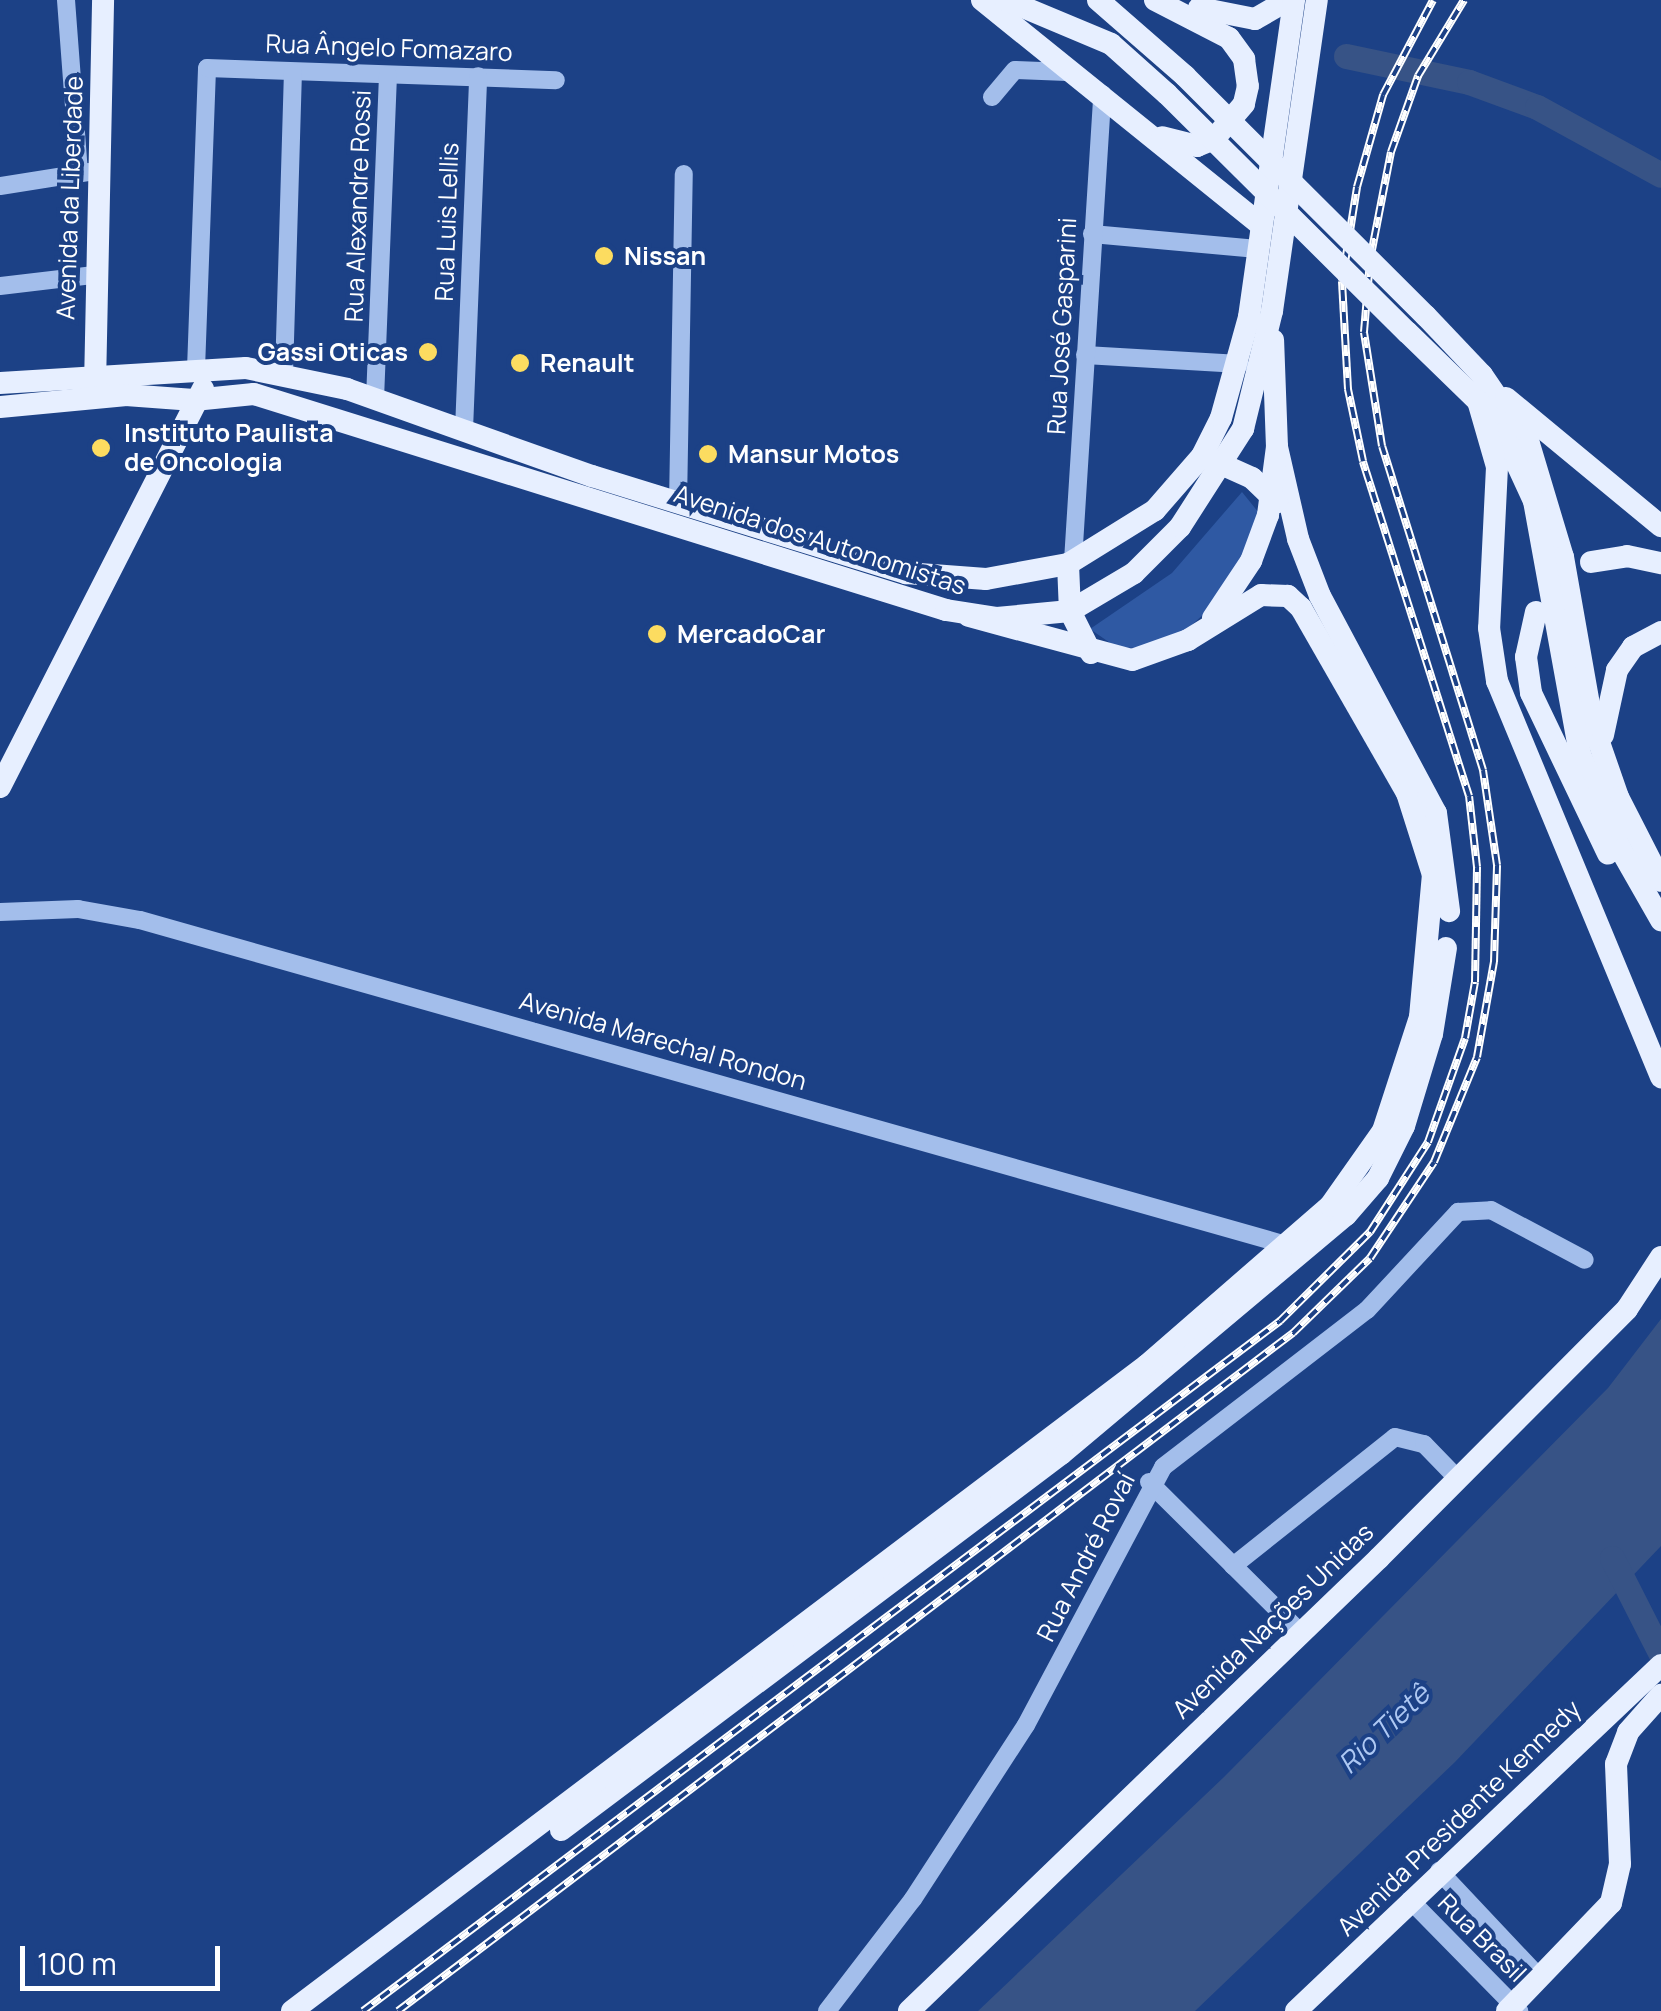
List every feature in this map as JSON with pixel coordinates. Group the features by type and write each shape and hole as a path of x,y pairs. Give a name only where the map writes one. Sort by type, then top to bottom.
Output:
{"main road":[{"name":"Avenida da Liberdade","path":"95,385 89,172 104,0"},
{"path":"982,0 1260,224"},
{"path":"1006,0 1110,44 1167,94 1407,332 1487,397 1551,429 1661,526"},
{"path":"1098,0 1185,76 1426,316 1487,397 1529,444 1549,503 1602,753 1661,881"},
{"path":"1160,2 1255,19 1291,0"},
{"name":"Avenida dos Autonomistas","path":"0,407 95,385 196,369 246,368 284,374 374,399 678,504 924,577 986,580 1071,563 1156,510 1202,456 1240,364 1291,0"},
{"name":"Avenida dos Autonomistas","path":"0,383 95,385 194,400 254,394 316,409 969,616 1070,612 1134,573 1180,527 1226,464 1243,429 1272,311 1316,0"},
{"path":"1145,128 1184,145 1205,143 1230,122 1248,86 1244,59 1229,38 1160,2"},
{"path":"1202,632 1251,561 1272,495 1277,447 1272,311"},
{"path":"0,787 194,400 224,375 246,368"},
{"path":"1487,397 1534,501 1580,754 1621,850 1661,920"},
{"path":"1487,397 1497,467 1489,628 1497,680 1660,1072"},
{"path":"1277,447 1298,539"},
{"path":"292,2011 1083,1417 1365,1195 1404,1126 1440,995 1450,882 1442,833 1422,781 1331,620 1298,539 1272,495 1226,464 1202,456"},
{"path":"1591,562 1626,556 1661,563"},
{"path":"1071,563 1070,612 1091,652"},
{"path":"318,2011 1046,1466 1297,1248 1349,1185 1394,1106 1420,1018 1433,875 1408,793 1296,601 1261,595 1202,632 1132,660 969,616"},
{"path":"1536,612 1526,657 1543,724 1607,852 1661,930"},
{"path":"1602,753 1616,670 1633,647 1661,632"},
{"name":"Avenida Nações Unidas","path":"909,2011 1301,1633 1627,1308 1661,1257"},
{"path":"1513,2009 1611,1903 1620,1864 1616,1764 1654,1686"},
{"name":"Avenida Presidente Kennedy","path":"1296,2011 1440,1871 1654,1686"}],"street":[{"path":"0,186 89,172 66,0"},
{"name":"Rua Ângelo Fomazaro","path":"196,369 203,78 207,68 220,65 293,72 556,80"},
{"path":"992,96 1005,77 1029,66 1081,76"},
{"path":"284,374 293,72"},
{"name":"Rua Alexandre Rossi","path":"374,399 388,75"},
{"name":"Rua Luis Lellis","path":"464,430 478,76"},
{"name":"Rua José Gasparini","path":"1071,563 1102,94"},
{"path":"678,504 684,174"},
{"path":"1092,234 1257,249"},
{"path":"0,286 94,275"},
{"path":"1085,354 1240,364"},
{"name":"Avenida Marechal Rondon","path":"0,912 78,909 140,920 1297,1248"},
{"name":"Rua André Rovaí","path":"827,2011 912,1899 1026,1725 1099,1593 1149,1482 1186,1446 1367,1310 1458,1212 1499,1213 1585,1260"},
{"path":"1233,1566 1395,1437 1424,1444 1456,1478"},
{"path":"1149,1482 1301,1633"},
{"name":"Rua Brasil","path":"1440,1871 1540,1978"},
{"name":"Rua Brasil","path":"1410,1900 1513,2009"}],"shaded area":[{"path":"1242,492 1259,513 1257,530 1217,602 1183,633 1137,648 1116,647 1090,629 1172,573"}],"water":[{"name":"Rio Tietê","path":"1661,1319 1661,1546 1455,1762 1195,2011 978,2011 1224,1777 1608,1388"}],"waterway":[{"path":"1346,56 1469,82 1537,107 1661,175"},
{"path":"1612,1558 1661,1654"}],"railway":[{"path":"363,2011 1280,1321 1370,1232 1428,1142 1465,1038 1475,982 1477,867 1469,796 1363,461 1348,389 1342,281 1357,187 1383,95 1433,0"},
{"path":"398,2011 1293,1333 1370,1258 1434,1162 1477,1057 1494,962 1497,865 1483,770 1382,446 1364,332 1370,260 1391,152 1418,76 1464,0"}],"place":[{"name":"Nissan","path":"604,256"},
{"name":"Gassi Oticas","path":"428,352"},
{"name":"Renault","path":"520,363"},
{"name":"Instituto Paulista de Oncologia","path":"101,448"},
{"name":"Mansur Motos","path":"708,454"},
{"name":"MercadoCar","path":"657,634"}]}
